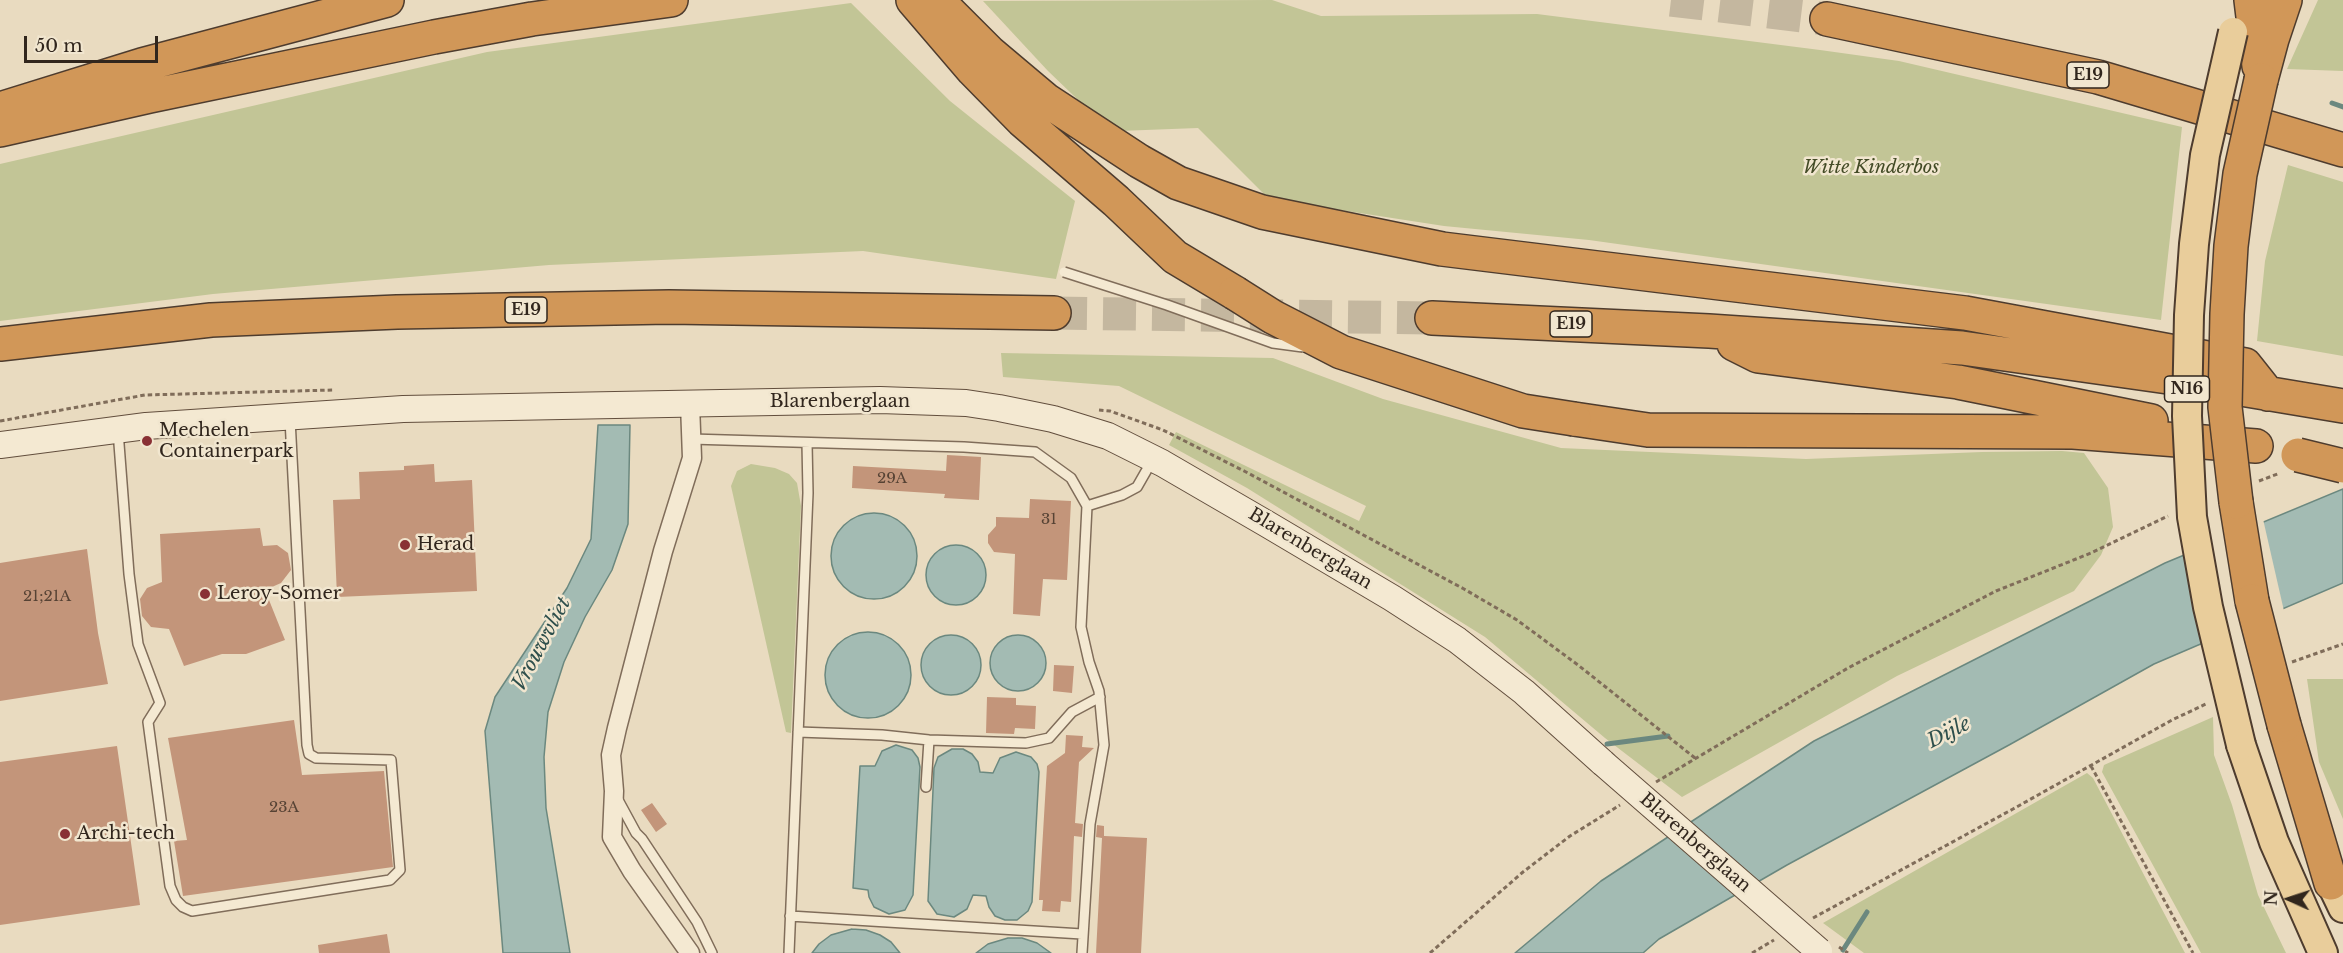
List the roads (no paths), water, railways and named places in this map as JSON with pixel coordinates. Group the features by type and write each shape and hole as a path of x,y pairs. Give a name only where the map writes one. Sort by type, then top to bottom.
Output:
{"highway":[{"path":"14,105 36,84 344,0"},
{"path":"14,105 177,56 387,0"},
{"path":"0,130 423,39 532,19 671,0"},
{"path":"913,0 973,70 1022,120 1116,201 1175,256 1273,316 1341,352 1523,411 1648,430 2073,432 2256,446"},
{"path":"937,0 989,51 1046,100 1138,161 1178,183 1262,212 1442,249 1965,313 2245,365 2268,394"},
{"path":"2251,0 2253,36"},
{"name":"N16","path":"2285,0 2253,36 2261,80 2240,174 2232,246 2225,407 2236,502 2252,601 2284,725 2339,897"},
{"name":"E19","path":"1827,19 2098,77 2343,150"},
{"name":"E19","path":"0,344 211,320 397,312 669,308 1054,313"},
{"name":"E19","path":"1432,318 1709,331 1962,348 2175,378 2343,406"},
{"path":"1709,331 1758,356 1958,382 2110,412 2256,446 2294,462 2343,466"}],"main road":[{"name":"N16","path":"2244,0 2253,36 2205,155 2194,244 2189,315 2187,416 2192,517 2208,607 2241,745 2274,842 2323,953"}],"street":[{"name":"Blarenberglaan","path":"0,445 118,429 403,409 880,400 966,403 1053,419 1108,436 1153,459 1392,598 1457,640 1524,692 1603,763 1826,950"},
{"path":"690,404 692,458 663,551 613,741 611,778 614,791 612,837 632,871 690,953"}],"lane":[{"path":"1064,272 1167,305 1273,343 1341,352"},
{"path":"118,429 129,574 138,644 160,703 148,722 170,886 176,900 183,907 192,911 390,880 400,870 391,760 316,758 309,754 290,416"},
{"path":"692,439 964,447 1035,452 1071,477 1087,506 1081,627 1100,697 1104,745 1090,824 1082,953"},
{"path":"789,953 808,493 807,443"},
{"path":"1087,506 1122,495 1137,487 1153,459"},
{"path":"798,732 882,735 929,740 1026,742 1049,738 1072,712 1100,697"},
{"path":"926,787 929,740"},
{"path":"614,791 636,833 697,922 712,953"},
{"path":"790,916 1082,934"}],"water":[{"name":"Vrouwvliet","path":"598,425 630,425 628,524 612,570 585,617 564,662 548,712 544,757 546,808 570,953 503,953 485,731 495,697 567,588 591,539"},
{"name":"Dijle","path":"2343,489 2343,583 2154,664 1787,865 1659,939 1643,953 1515,953 1601,881 1814,741 2165,563"},
{"path":"866,513 882,513 905,525 914,539 917,556 914,573 905,587 882,599 866,599 850,592 838,580 831,564 831,548 838,532 850,520"},
{"path":"950,545 962,545 973,550 981,558 986,575 984,587 973,600 962,605 950,605 939,600 931,592 926,581 926,569 931,558 939,550"},
{"path":"860,632 876,632 899,644 908,658 911,675 908,692 899,706 876,718 860,718 844,711 832,699 825,683 825,667 832,651 844,639"},
{"path":"945,635 957,635 968,640 976,648 981,665 979,677 968,690 957,695 945,695 934,690 926,682 921,671 921,659 926,648 934,640"},
{"path":"1018,635 1029,637 1038,643 1044,652 1046,663 1044,674 1038,683 1029,689 1018,691 1007,689 998,683 992,674 990,663 992,652 998,643 1007,637"},
{"path":"896,745 912,750 918,758 920,767 913,895 905,910 889,914 874,907 868,890 853,888 860,766 875,766 882,751"},
{"path":"952,749 963,749 972,754 978,762 980,772 993,773 1000,758 1016,752 1031,757 1037,764 1039,772 1032,902 1028,911 1017,920 1005,920 995,916 986,896 973,895 967,909 954,917 937,914 928,901 934,768 938,757"},
{"path":"852,929 866,930 880,935 891,942 900,953 812,953 831,935"},
{"path":"1008,938 1022,938 1037,943 1051,953 976,953 988,944"}],"waterway":[{"path":"2332,103 2343,107"},
{"path":"1607,744 1668,736"},
{"path":"1843,950 1867,912"}],"tunnel":[{"path":"1671,0 1827,19"},
{"path":"1054,313 1432,318"}],"place":[{"name":"Mechelen Containerpark","path":"147,441"},
{"name":"Herad","path":"405,545"},
{"name":"Leroy-Somer","path":"205,594"},
{"name":"Archi-tech","path":"65,834"}],"park label":[{"name":"Witte Kinderbos","path":"1871,168"}]}
